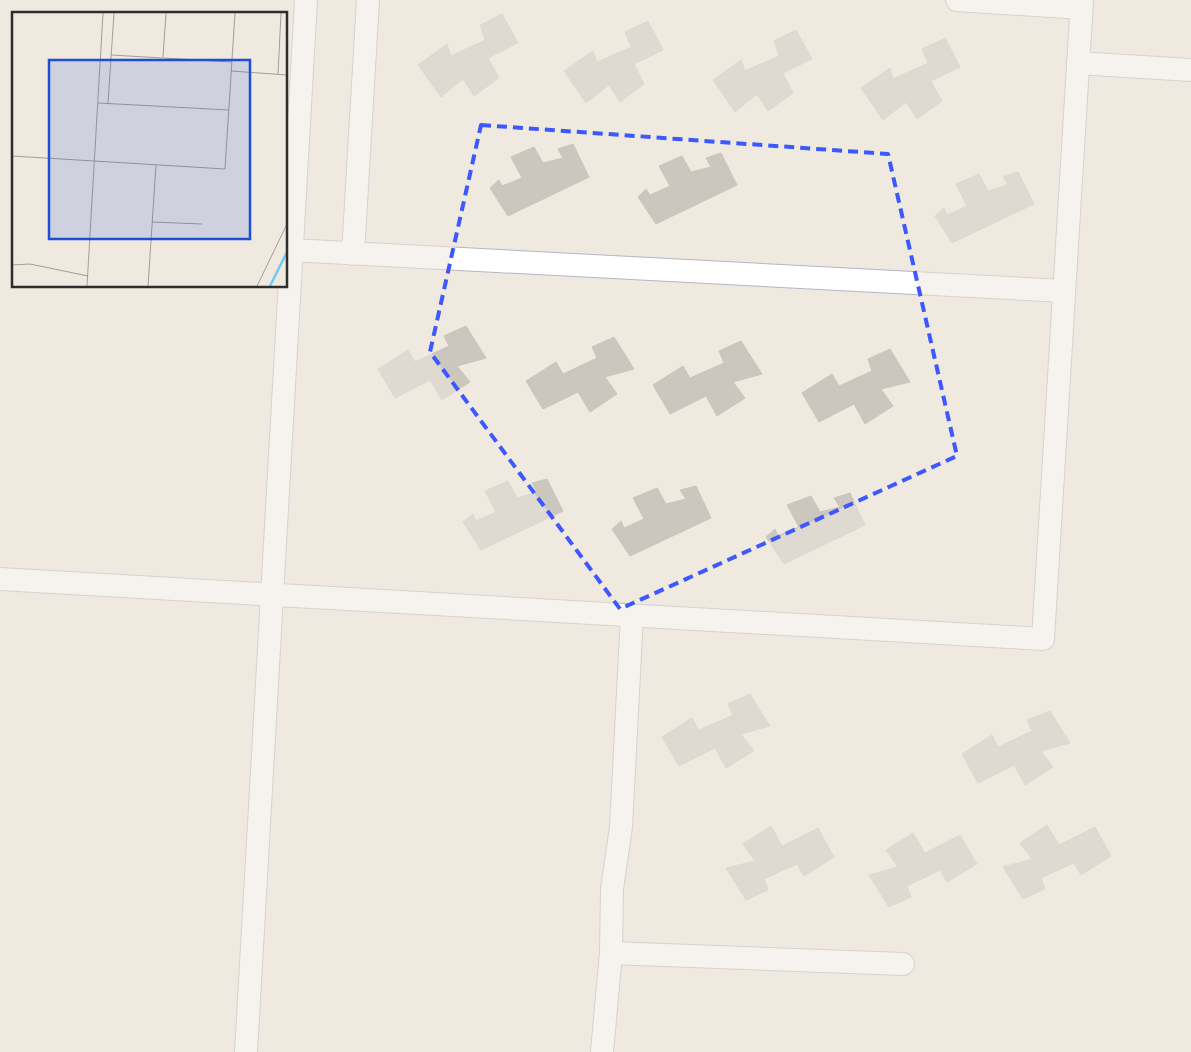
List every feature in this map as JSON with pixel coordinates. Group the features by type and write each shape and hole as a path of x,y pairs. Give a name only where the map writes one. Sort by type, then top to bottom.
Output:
{"street":[{"path":"246,1052 306,0"},
{"path":"353,254 368,0"},
{"path":"0,579 1043,639 1081,4 957,0"},
{"path":"1078,63 1191,70"},
{"path":"292,250 1064,292"},
{"path":"602,1052 610,953 612,889 620,828 632,615"},
{"path":"610,953 904,964"}],"highlighted area":[{"path":"481,125 888,154 957,456 620,609 430,352"}],"building":[{"path":"502,14 518,43 488,58 499,78 474,96 463,79 441,97 418,65 447,44 451,56 485,40 480,25"},
{"path":"648,21 663,50 634,64 644,84 620,102 609,85 586,103 564,71 593,51 597,62 631,47 625,32"},
{"path":"796,30 812,59 783,73 793,93 768,111 757,94 735,112 713,80 741,60 745,71 779,56 774,41"},
{"path":"945,38 960,67 931,81 942,101 917,119 906,102 883,120 861,88 890,68 893,79 928,63 922,49"},
{"path":"573,144 589,177 508,216 490,188 499,180 502,186 522,178 511,157 534,147 543,163 563,158 558,149"},
{"path":"721,153 737,185 656,224 638,197 646,189 650,195 670,186 659,166 682,156 691,172 711,167 706,158"},
{"path":"1018,172 1034,204 952,243 935,216 944,208 947,215 967,206 956,184 979,174 988,191 1008,185 1003,177"},
{"path":"466,326 486,358 457,366 470,382 442,400 430,380 395,398 378,369 408,350 415,362 449,346 444,336"},
{"path":"614,337 634,369 605,377 617,394 590,412 578,392 543,409 526,381 556,362 563,374 597,358 592,347"},
{"path":"741,341 762,374 733,382 745,398 717,416 706,396 670,414 653,385 683,366 690,378 724,363 719,351"},
{"path":"890,349 910,382 881,389 893,406 865,424 854,404 819,422 802,393 832,374 839,386 872,371 868,359"},
{"path":"547,479 563,511 481,550 463,522 473,514 476,521 496,512 485,491 508,481 517,498 537,492 532,483"},
{"path":"696,486 711,518 630,556 612,529 621,521 624,528 644,519 633,498 657,488 666,504 686,499 680,490"},
{"path":"850,493 865,525 784,564 766,537 775,529 778,536 799,527 787,505 811,496 820,512 840,507 834,498"},
{"path":"750,694 770,726 741,734 754,751 726,768 715,748 679,766 662,737 692,718 699,730 733,715 728,704"},
{"path":"1050,711 1070,743 1041,751 1053,767 1025,785 1014,765 978,783 962,754 992,735 998,747 1032,731 1027,720"},
{"path":"1047,825 1059,845 1095,827 1111,856 1081,875 1074,863 1041,878 1045,889 1023,899 1003,867 1032,859 1020,843"},
{"path":"771,826 782,846 818,828 834,857 804,876 797,864 764,879 768,890 746,900 726,868 755,861 743,844"},
{"path":"913,833 925,853 960,835 977,864 947,882 940,870 907,886 911,897 889,907 869,875 898,867 886,850"}]}
